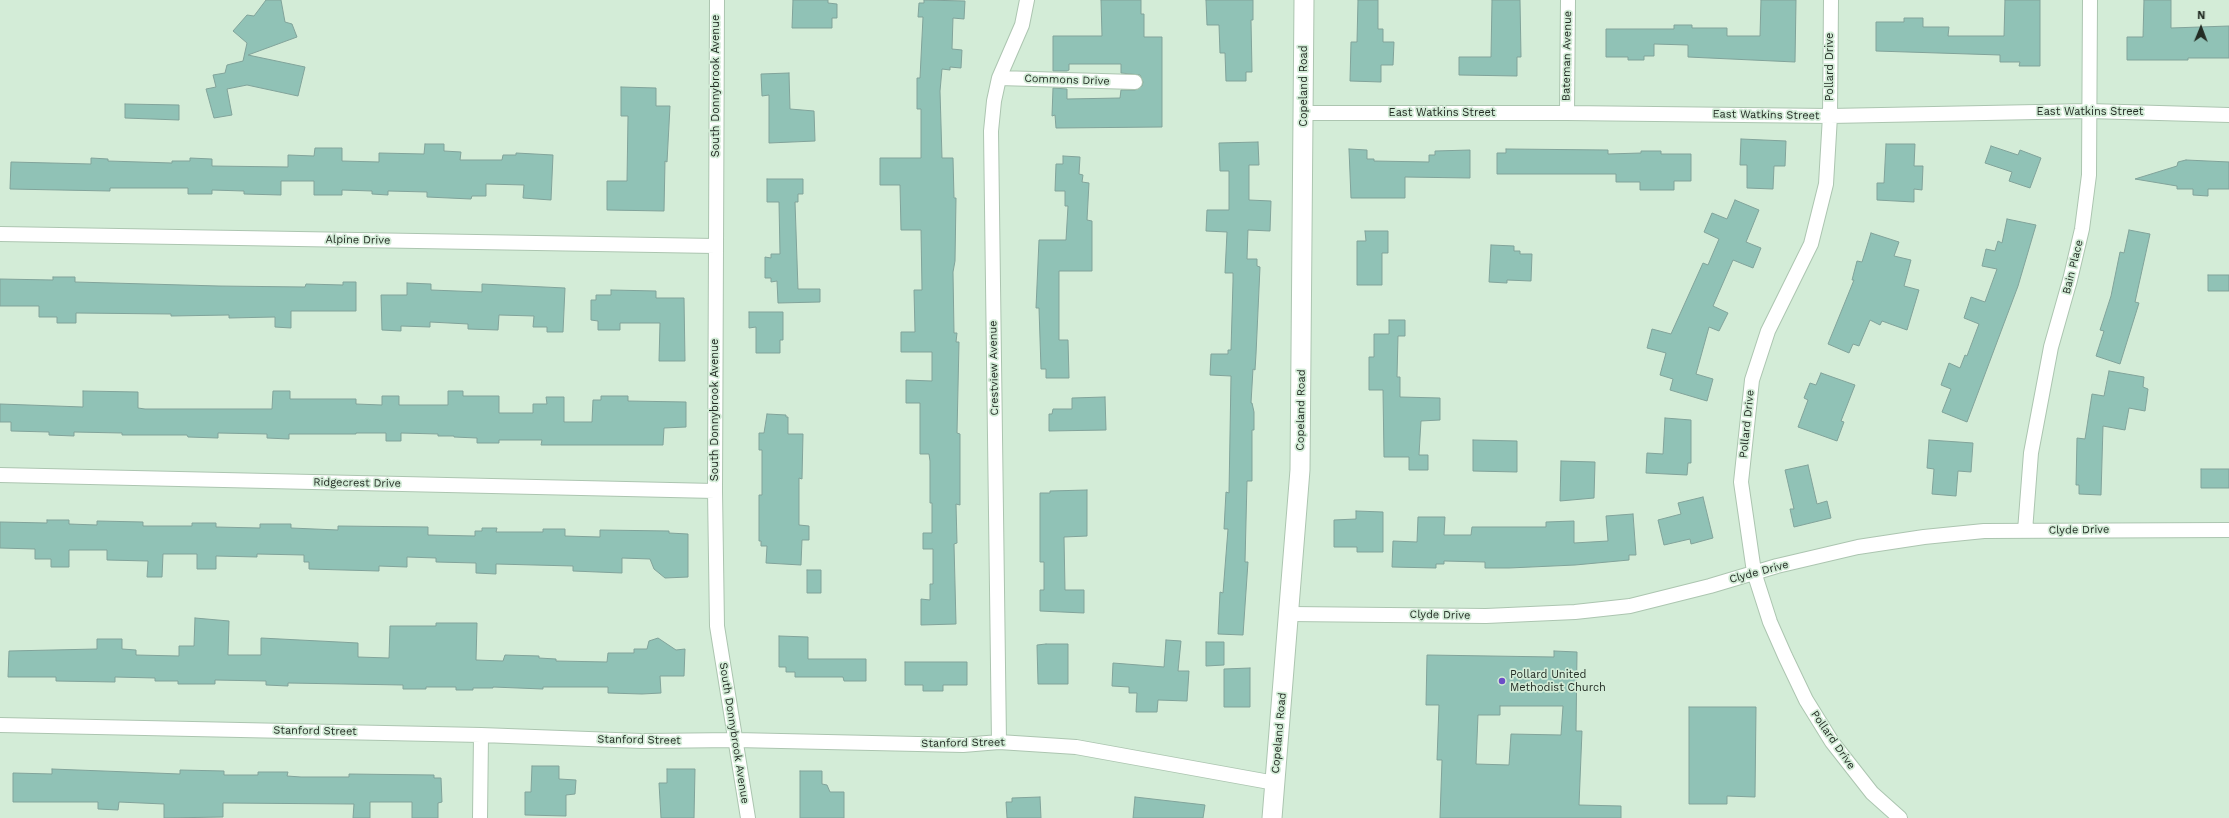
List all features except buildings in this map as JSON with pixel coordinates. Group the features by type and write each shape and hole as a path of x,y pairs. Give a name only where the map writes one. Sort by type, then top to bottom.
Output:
{"street":[{"name":"South Donnybrook Avenue","path":"717,0 714,491 717,626 748,818"},
{"name":"Crestview Avenue","path":"999,742 991,132 994,101 999,78 1022,25 1027,0"},
{"name":"Copeland Road","path":"1272,818 1290,614 1300,470 1304,0"},
{"name":"Bateman Avenue","path":"1566,112 1568,0"},
{"name":"Pollard Drive","path":"1831,0 1830,116 1826,184 1811,244 1768,331 1752,380 1741,482 1754,572 1770,622 1806,700 1832,742 1872,793 1900,818"},
{"name":"Bain Place","path":"2025,531 2031,453 2051,347 2070,280 2082,229 2089,176 2090,0"},
{"name":"Commons Drive","path":"999,78 1135,82"},
{"name":"East Watkins Street","path":"1303,113 1566,112 1830,116 2090,111 2229,115"},
{"name":"Alpine Drive","path":"0,234 715,246"},
{"name":"Ridgecrest Drive","path":"0,475 714,491"},
{"name":"Clyde Drive","path":"1290,614 1486,616 1575,612 1630,606 1710,586 1754,572 1858,547 1902,541 1984,531 2229,530"},
{"name":"Stanford Street","path":"0,725 481,735 642,741 736,740 963,745 999,742 1076,747 1275,783"},
{"path":"480,818 481,735"}],"place":[{"name":"Pollard United Methodist Church","path":"1502,681"}]}
